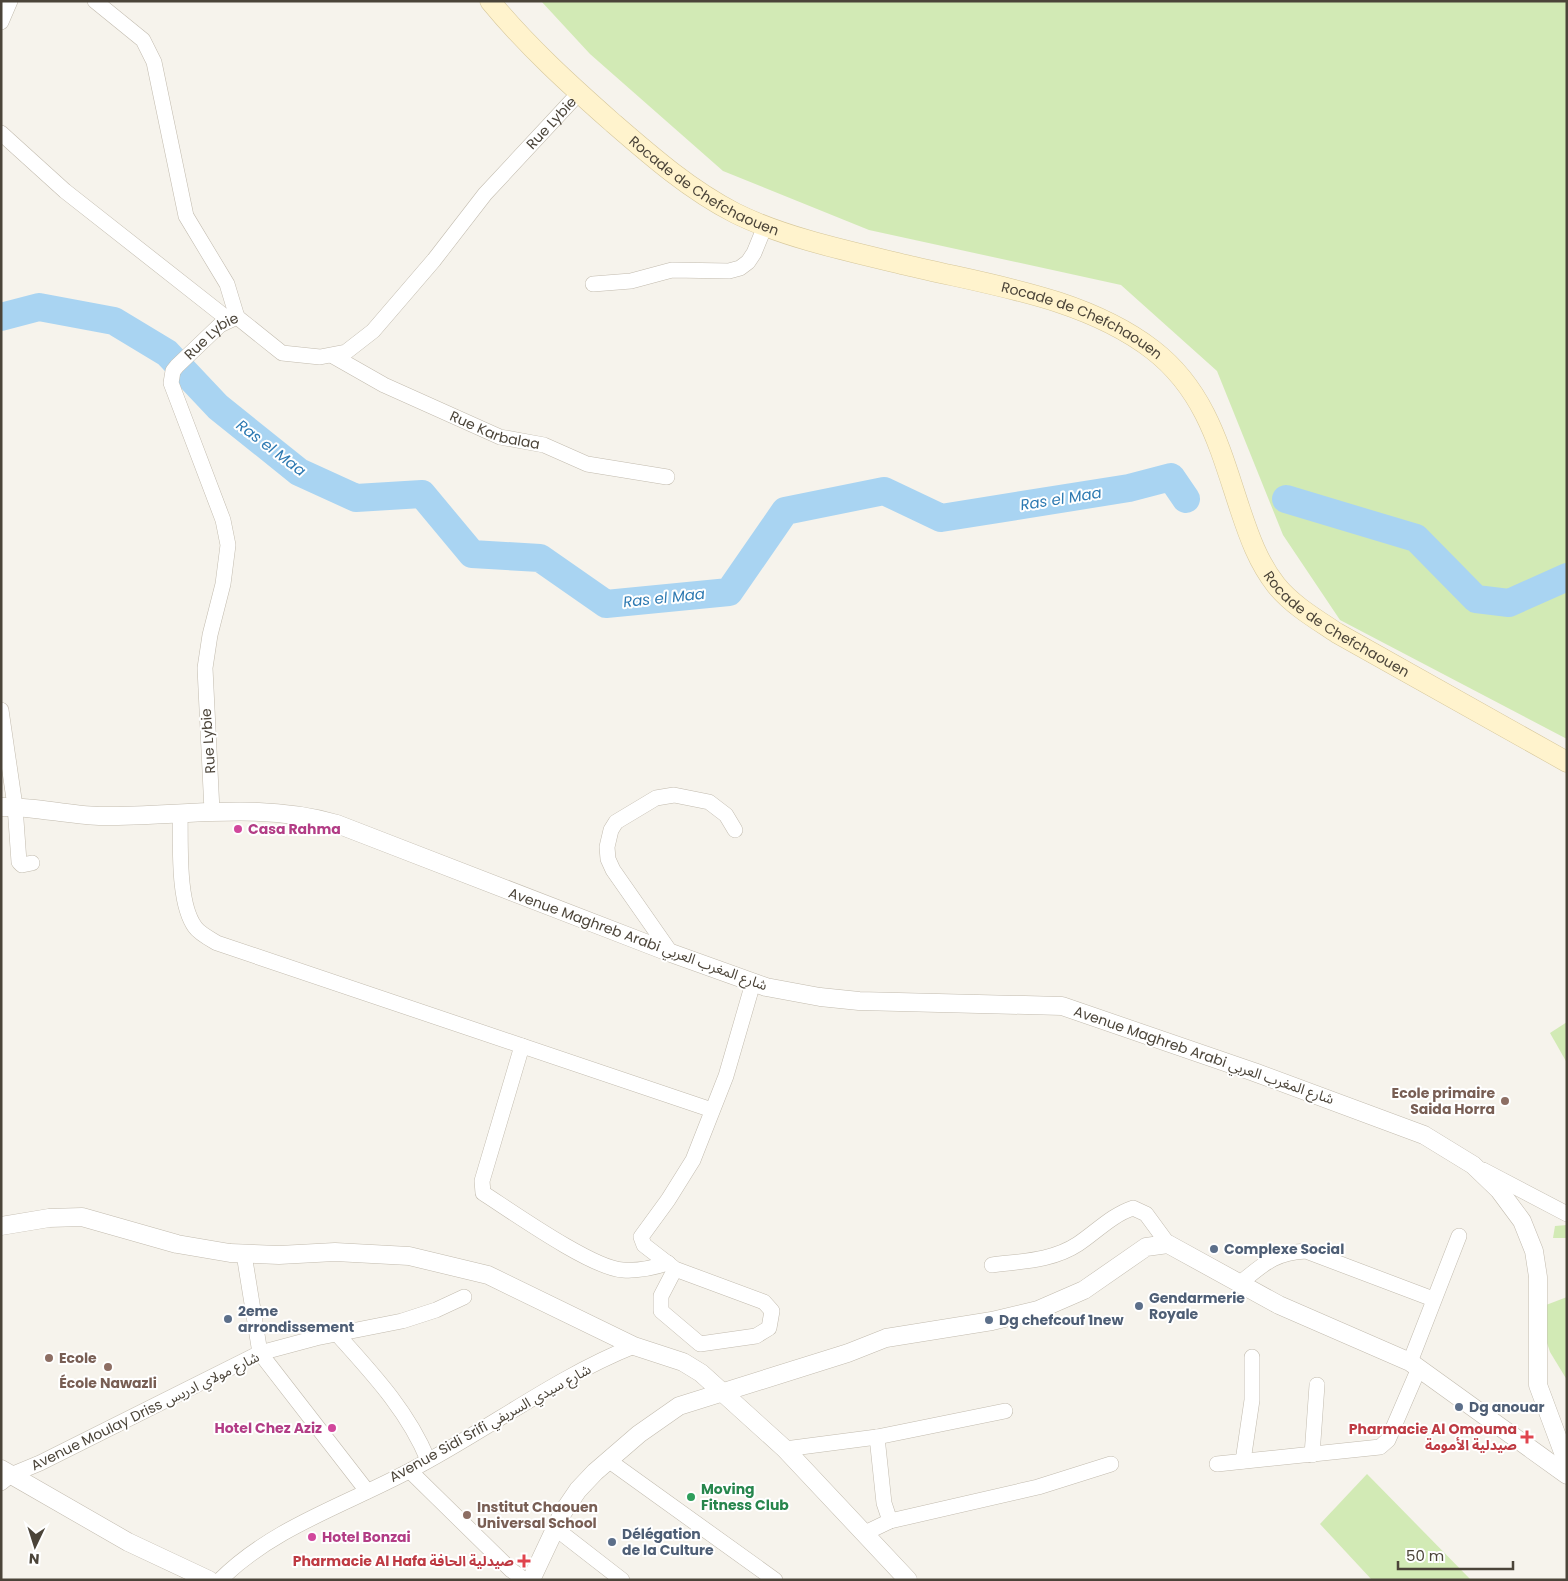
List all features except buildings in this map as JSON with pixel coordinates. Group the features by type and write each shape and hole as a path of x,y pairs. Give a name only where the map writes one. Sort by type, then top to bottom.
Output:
{"main road":[{"name":"Rocade de Chefchaouen","path":"490,1 542,58 579,93 680,179 716,202 765,226 875,258 1079,308 1115,325 1154,350 1188,384 1209,418 1254,550 1270,576 1285,594 1308,614 1337,633 1567,762"}],"street":[{"path":"1,22 10,1"},
{"path":"95,1 143,40 154,62 186,216 227,284 229,321"},
{"name":"Rue Lybie","path":"212,811 204,668 223,584 228,545 220,512 171,383 173,372 177,366 229,321 282,353 333,356 346,352 373,331 428,267 491,186 579,93"},
{"path":"1,133 65,191 229,321"},
{"path":"592,284 631,282 672,270 729,271 740,268 748,262 754,253 765,226"},
{"name":"Rue Karbalaa","path":"333,356 392,389 500,437 544,445 587,464 667,478"},
{"path":"1,710 8,806 19,862 23,865 32,863"},
{"path":"671,953 612,870 608,859 607,847 611,830 616,822 656,798 674,795 709,802 723,812 735,830"},
{"name":"Avenue Maghreb Arabi شارع المغرب العربي","path":"8,806 72,815 212,811 272,811 307,815 337,824 671,953 754,983 820,997 859,1001 1062,1006 1350,1106 1424,1135 1473,1165 1499,1190 1522,1221 1534,1251 1538,1276 1538,1384 1567,1462"},
{"path":"180,813 181,869 185,900 195,928 217,943 712,1110"},
{"path":"671,1266 661,1296 660,1311 700,1344 756,1336 769,1328 772,1311 764,1302 671,1266 644,1246 641,1237 693,1160 726,1076 754,983"},
{"path":"522,1046 482,1180 483,1192 597,1263 621,1270 671,1266"},
{"path":"1473,1165 1567,1214"},
{"path":"992,1265 1049,1258 1077,1244 1123,1211 1133,1208 1146,1214 1168,1244 1239,1284 1279,1305 1414,1365 1567,1474"},
{"path":"1,1226 49,1218 82,1217 177,1244 244,1254 278,1255 335,1252 409,1256 488,1275 634,1346 683,1362 702,1373 785,1449 908,1580"},
{"path":"1217,1464 1380,1447 1388,1440 1414,1365 1433,1299 1459,1236"},
{"path":"532,1580 555,1528 578,1490 608,1460 639,1434 679,1406 702,1397 723,1393 848,1353 886,1338 992,1321 1038,1310 1084,1290 1146,1247 1168,1244"},
{"path":"1239,1284 1271,1258 1291,1252 1306,1251 1433,1299"},
{"path":"244,1254 260,1353 367,1491"},
{"name":"Avenue Moulay Driss شارع مولاي ادريس","path":"5,1476 40,1463 260,1353 337,1334 402,1321 436,1310 464,1297"},
{"path":"337,1334 405,1416 415,1430 428,1460"},
{"name":"Avenue Sidi Srifi شارع سيدي السريفي","path":"220,1580 237,1563 255,1550 367,1491 410,1471 560,1382 634,1346"},
{"path":"1243,1461 1252,1400 1252,1357"},
{"path":"1312,1455 1317,1385"},
{"path":"785,1449 877,1437 1005,1411"},
{"path":"877,1437 884,1503 890,1521"},
{"path":"608,1460 775,1580"},
{"path":"865,1533 890,1521 1038,1487 1111,1464"},
{"path":"410,1471 511,1570 525,1580"},
{"path":"5,1476 128,1542 209,1580"},
{"path":"555,1528 622,1580"}],"green space":[{"path":"541,1 1567,1 1567,739 1340,620 1283,535 1217,371 1121,285 869,230 723,171 590,54"},
{"path":"1567,1022 1567,1063 1550,1033"},
{"path":"1567,1225 1567,1238 1553,1238 1555,1226"},
{"path":"1567,1297 1567,1380 1550,1352 1544,1334 1546,1305"},
{"path":"1367,1474 1471,1580 1372,1580 1320,1524"}],"waterway":[{"name":"Ras el Maa","path":"1,317 39,307 114,321 167,353 218,407 299,472 356,498 422,494 472,554 540,558 606,604 729,592 785,511 884,491 941,518 1129,488 1171,477 1186,499"},
{"name":"Ras el Maa","path":"1286,499 1416,538 1476,599 1509,603 1567,577"}],"place":[{"name":"Casa Rahma","path":"238,829"},
{"name":"Ecole primaire Saida Horra","path":"1505,1101"},
{"name":"Complexe Social","path":"1214,1249"},
{"name":"Gendarmerie Royale","path":"1139,1306"},
{"name":"2eme arrondissement","path":"228,1319"},
{"name":"Dg chefcouf 1new","path":"989,1320"},
{"name":"Ecole","path":"49,1358"},
{"name":"École Nawazli","path":"108,1367"},
{"name":"Dg anouar","path":"1459,1407"},
{"name":"Hotel Chez Aziz","path":"332,1428"},
{"name":"Pharmacie Al Omouma صيدلية الأمومة","path":"1527,1437"},
{"name":"Moving Fitness Club","path":"691,1497"},
{"name":"Institut Chaouen Universal School","path":"467,1515"},
{"name":"Hotel Bonzai","path":"312,1537"},
{"name":"Délégation de la Culture","path":"612,1542"},
{"name":"Pharmacie Al Hafa صيدلية الحافة","path":"524,1561"}]}
